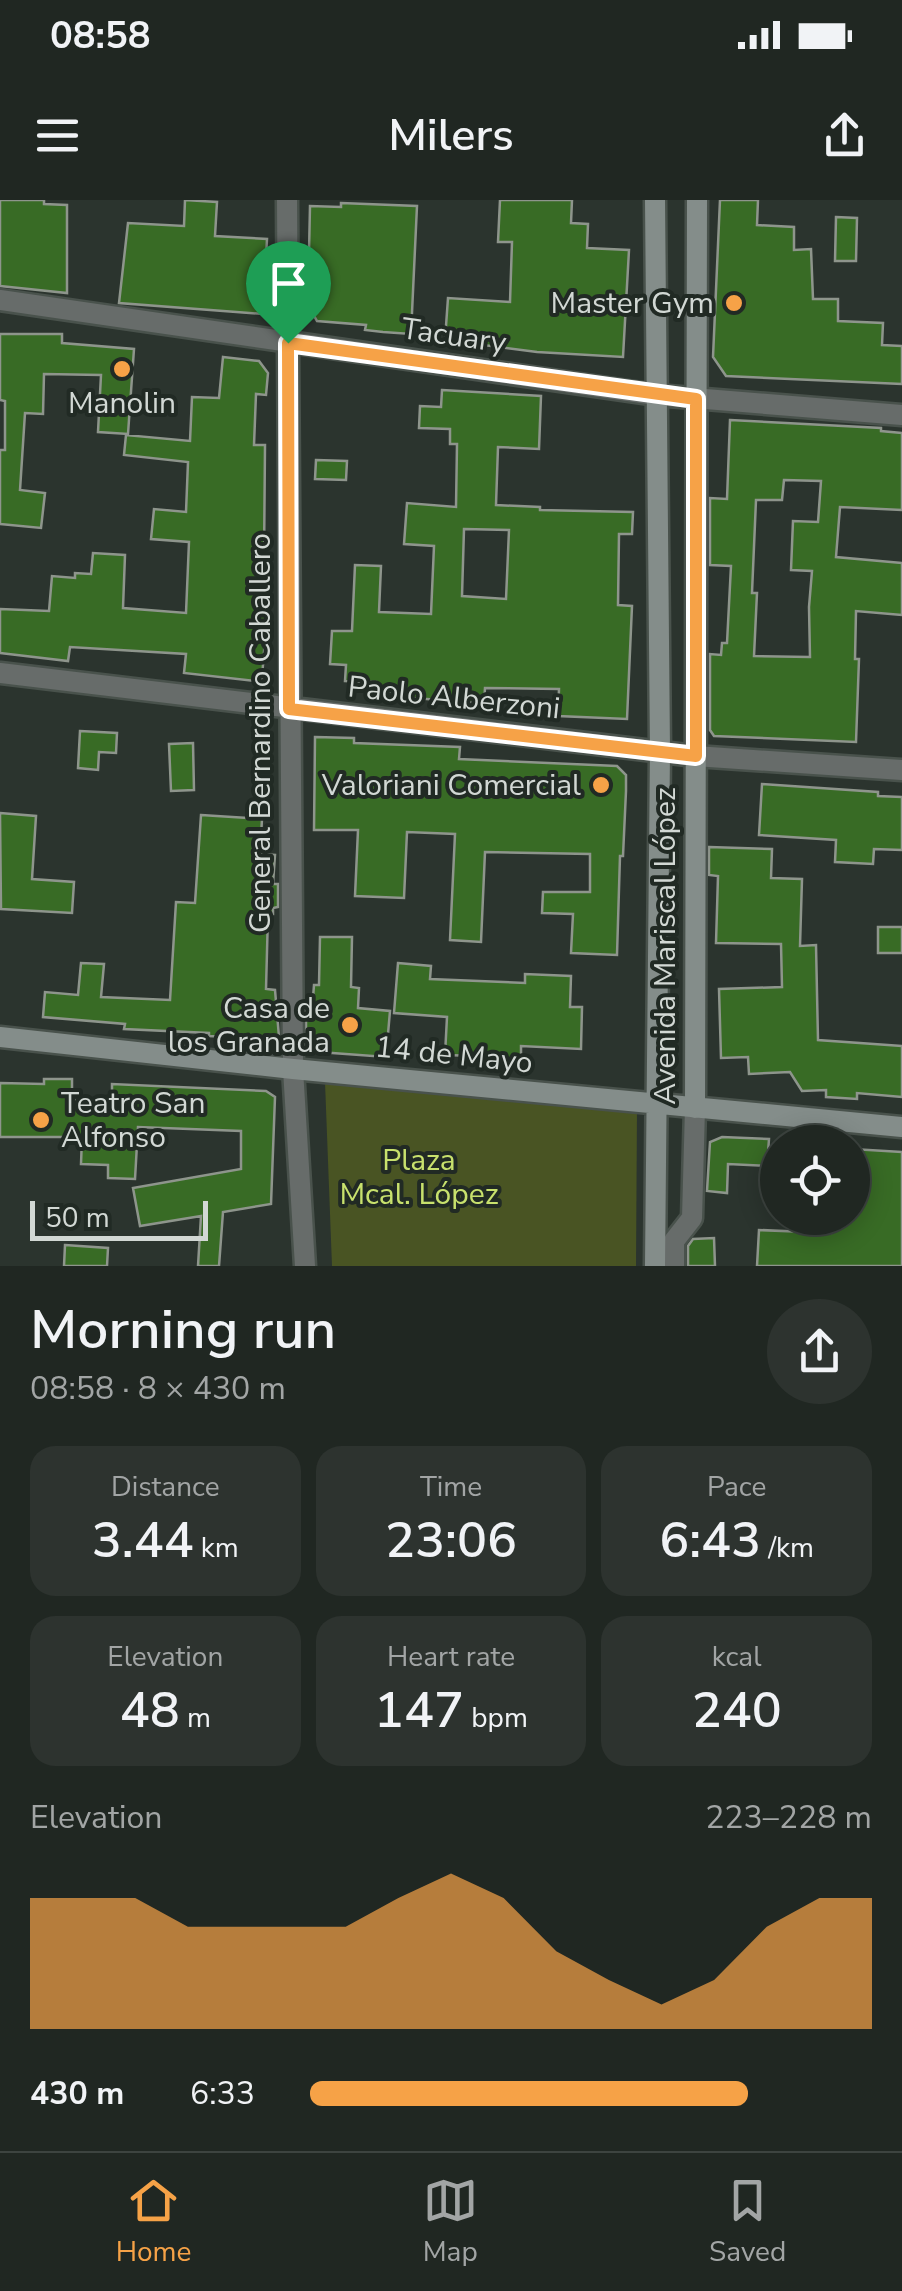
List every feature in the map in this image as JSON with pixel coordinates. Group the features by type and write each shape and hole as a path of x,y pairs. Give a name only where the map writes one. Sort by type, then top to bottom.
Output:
{"main road":[{"name":"Avenida Mariscal López","path":"655,200 660,751 655,1266"},
{"name":"Avenida Mariscal López","path":"695,1108 697,200"},
{"name":"14 de Mayo","path":"0,1037 902,1127"}],"street":[{"name":"General Bernardino Caballero","path":"286,200 293,1069 305,1266"},
{"name":"Tacuary","path":"0,300 656,395 902,416"},
{"name":"Paolo Alberzoni","path":"0,674 696,756 902,770"},
{"name":"Avenida Mariscal López","path":"674,1266 674,1241 692,1218 695,1108"}],"green space":[{"name":"Plaza Mcal. López","path":"325,1082 637,1107 636,1266 332,1266"}],"building":[{"path":"0,200 44,200 44,204 67,205 67,293 0,286"},
{"path":"185,200 217,202 215,236 267,239 263,314 119,303 128,223 184,226"},
{"path":"500,200 572,200 571,223 588,224 587,248 629,250 623,357 537,352 445,340 448,298 510,302 512,242 498,242"},
{"path":"720,200 758,200 757,225 794,227 794,250 811,249 813,299 838,299 838,321 883,323 882,345 902,346 902,384 726,376 713,357"},
{"path":"341,203 417,206 411,334 317,321 312,312 316,254 309,253 310,206 341,207"},
{"path":"836,217 857,218 856,261 835,261"},
{"path":"0,334 62,334 62,343 134,349 128,434 98,432 101,375 44,374 43,414 25,413 20,490 45,493 41,528 0,524 0,450 5,450 5,401 0,400"},
{"path":"223,357 259,361 268,373 266,395 256,394 254,445 265,445 264,560 271,560 262,678 255,681 184,673 186,654 70,647 68,661 0,653 0,609 49,611 52,576 75,578 75,573 91,574 93,553 125,555 123,608 186,613 189,542 151,539 154,509 186,512 188,462 124,455 126,435 190,441 192,397 219,398"},
{"path":"442,390 541,396 539,449 498,447 496,505 633,512 632,534 619,534 618,605 632,606 627,719 558,716 559,689 485,688 484,703 398,697 398,692 375,690 376,682 345,681 346,665 330,664 332,631 352,631 355,565 381,566 379,612 431,614 434,546 404,544 407,503 456,507 457,444 450,444 450,429 419,428 420,406 441,407","holes":["464,529 509,530 506,599 462,596"]},
{"path":"730,420 881,428 902,433 902,510 840,507 836,557 902,563 902,615 856,611 856,742 714,736 710,730 710,654 721,655 722,643 727,643 731,566 710,565 710,498 727,499","holes":["784,480 821,481 818,522 793,521 791,570 812,571 810,657 754,656 756,500 782,500"]},
{"path":"316,460 347,461 346,480 315,479"},
{"path":"80,731 117,733 116,753 99,752 98,770 78,768"},
{"path":"315,737 354,738 354,743 460,747 459,759 617,766 626,775 626,791 617,955 571,953 573,914 542,913 543,892 590,892 590,854 485,852 481,942 450,940 455,834 407,832 404,898 355,896 358,830 314,830"},
{"path":"193,743 194,790 171,791 169,744"},
{"path":"762,784 902,797 902,850 874,849 873,864 835,862 836,840 759,835"},
{"path":"0,813 36,816 32,879 74,882 72,913 1,909"},
{"path":"201,815 262,819 260,854 275,855 273,884 278,884 278,907 268,914 266,989 275,990 279,1037 271,1043 227,1041 228,1037 209,1033 124,1029 125,1024 43,1017 45,992 78,995 81,963 104,964 101,997 170,1000 176,902 195,903"},
{"path":"709,847 772,849 771,878 802,879 800,946 816,945 818,1040 902,1046 902,1097 857,1093 857,1099 826,1097 826,1090 802,1091 790,1072 749,1074 748,1057 721,1058 719,989 782,987 781,944 716,943 718,876 709,875"},
{"path":"878,927 902,927 902,953 878,953"},
{"name":"Casa de los Granada","path":"320,937 352,937 351,987 359,988 358,1008 390,1011 386,1057 319,1052 306,1034 306,1011 312,1011 314,985 319,985"},
{"path":"398,963 431,966 430,979 525,983 525,974 571,976 570,1007 582,1007 581,1049 521,1046 521,1063 477,1062 477,1056 445,1055 447,1017 394,1013"},
{"path":"44,1079 72,1079 72,1100 112,1102 112,1084 266,1091 275,1097 271,1204 223,1212 219,1266 198,1266 201,1216 140,1226 133,1188 241,1169 241,1131 138,1127 135,1179 108,1178 108,1165 81,1164 82,1137 0,1137 0,1083 44,1084"},
{"path":"722,1137 760,1139 760,1166 728,1164 727,1193 707,1191 710,1142"},
{"path":"870,1150 902,1152 902,1266 757,1266 759,1230 760,1235 870,1235"},
{"path":"714,1238 715,1266 688,1266 688,1246 693,1239"},
{"path":"65,1245 108,1248 107,1266 64,1266"}],"place":[{"name":"Master Gym","path":"734,303"},
{"name":"Manolin","path":"122,369"},
{"name":"Valoriani Comercial","path":"601,785"},
{"name":"Casa de los Granada","path":"350,1025"},
{"name":"Teatro San Alfonso","path":"41,1120"}],"route":[{"path":"288,343 696,399 696,756 289,709 288,343"}]}
